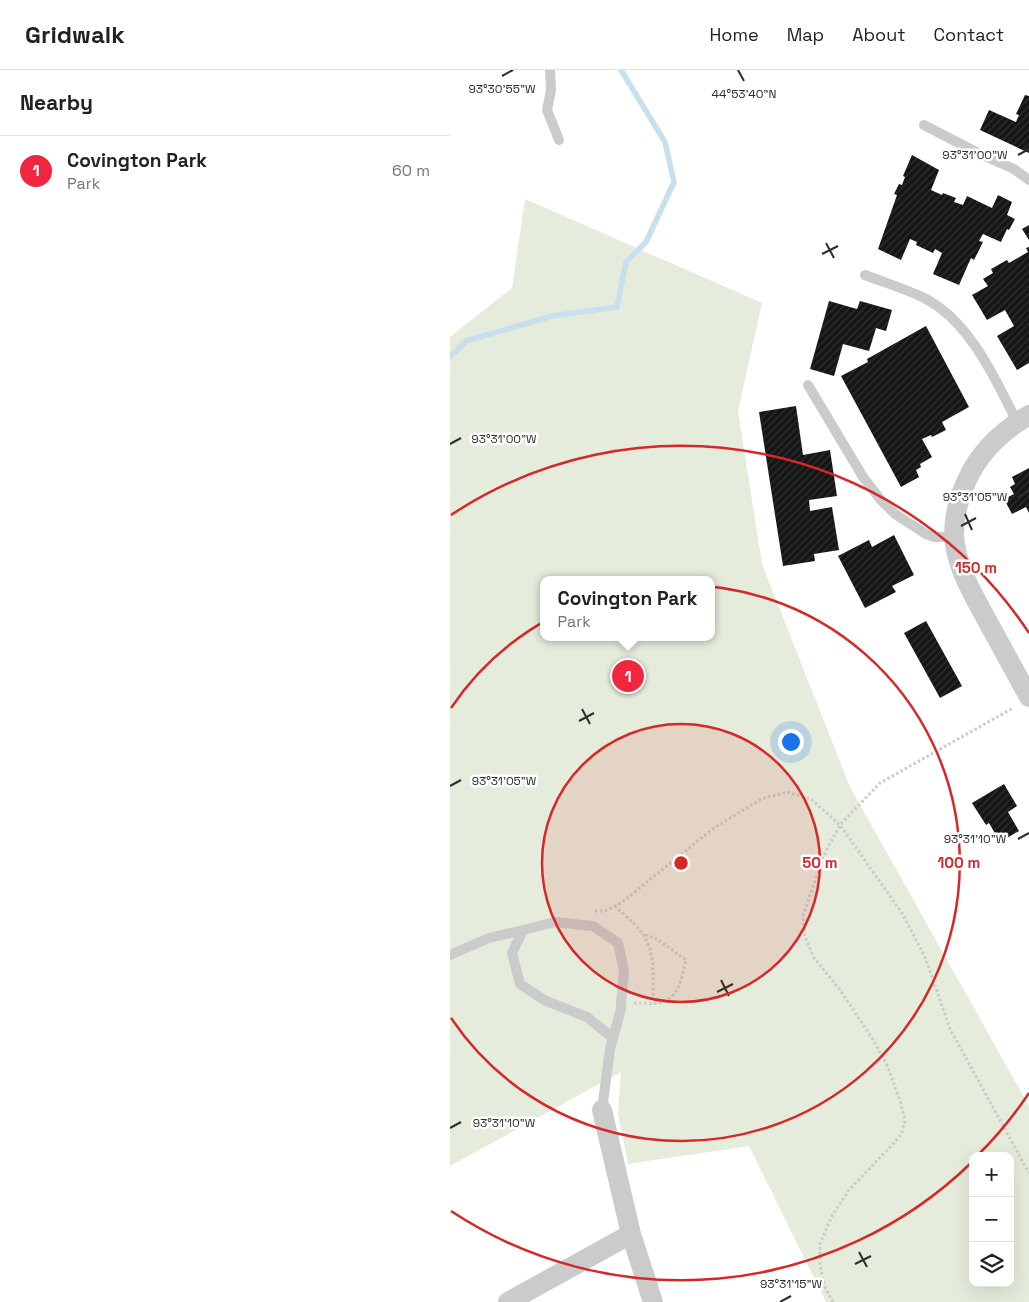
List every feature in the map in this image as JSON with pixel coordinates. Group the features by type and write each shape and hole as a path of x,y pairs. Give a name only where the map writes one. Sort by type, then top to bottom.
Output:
{"street":[{"path":"1023,418 987,448 972,470 960,495 954,524 954,537 966,581 1025,700"},
{"path":"602,1110 631,1234 653,1302"},
{"path":"508,1302 631,1234"}],"lane":[{"path":"550,70 551,90 547,110 559,140"},
{"path":"924,125 1014,169 1029,180"},
{"path":"865,275 926,299 947,314 964,330 1023,418"},
{"path":"808,385 863,477 880,499 895,514 926,534 934,537 954,537"},
{"path":"450,955 489,938 555,922 593,926 618,943 624,970 621,1004 610,1049 602,1110"},
{"path":"523,930 512,953 520,984 546,1002 587,1017 613,1038"}],"path":[{"path":"832,1302 825,1287 820,1266 820,1244 832,1216 849,1190 902,1133 905,1120 888,1067 872,1038 840,990 814,958 805,937 804,916 810,892 826,851 840,825 880,783 1025,700"},
{"path":"588,912 606,911 615,906 714,828 761,799 787,792 811,799 840,825 902,913 925,957 950,1029 1029,1173"},
{"path":"615,906 643,934 650,950 654,974 653,1003"},
{"path":"621,1004 659,1003 668,1000 674,995 680,983 686,960 658,939 643,934"}],"green space":[{"path":"525,199 762,303 738,411 762,564 850,787 1029,1106 1029,1302 826,1302 749,1146 628,1164 618,1114 621,1072 450,1166 450,337 512,288"}],"building":[{"path":"1025,95 1029,96 1029,153 980,130 989,110 1016,122 1019,115 1016,114"},
{"path":"912,155 939,170 931,190 956,198 954,202 963,205 967,196 992,208 998,195 1012,202 1007,215 1015,219 1009,230 1007,229 1001,242 983,234 979,241 983,242 974,260 971,258 959,285 933,274 942,253 935,249 933,253 916,245 917,242 910,239 901,260 878,249 897,195 894,194 899,184 902,185 905,177 903,176"},
{"path":"1029,225 1029,240 1022,229"},
{"path":"1029,247 1029,363 1017,370 997,336 1014,326 1005,310 987,320 972,295 988,286 983,279 993,273 991,269 1007,260 1009,263 1028,252 1026,248"},
{"path":"829,301 857,309 860,301 892,310 886,331 876,328 869,351 843,344 834,376 810,369"},
{"path":"926,326 969,407 942,422 946,430 932,437 931,435 922,439 932,457 920,464 921,467 916,470 919,477 901,487 841,376 868,362 867,359"},
{"path":"796,406 803,455 830,450 837,496 809,500 810,511 832,507 839,550 814,554 815,561 783,566 759,412"},
{"path":"1029,468 1029,513 1026,507 1012,514 1004,499 1014,494 1010,487 1015,484 1012,477"},
{"path":"894,535 914,575 892,586 896,592 865,608 838,556 869,540 872,547"},
{"path":"926,621 962,686 940,698 904,633"},
{"path":"1004,784 1017,806 1008,812 1019,831 1000,842 989,823 986,825 972,803"}],"waterway":[{"path":"450,357 466,341 552,316 617,307 626,262 646,242 674,182 665,142 621,70"}],"place":[{"name":"Covington Park","path":"628,676"}]}
